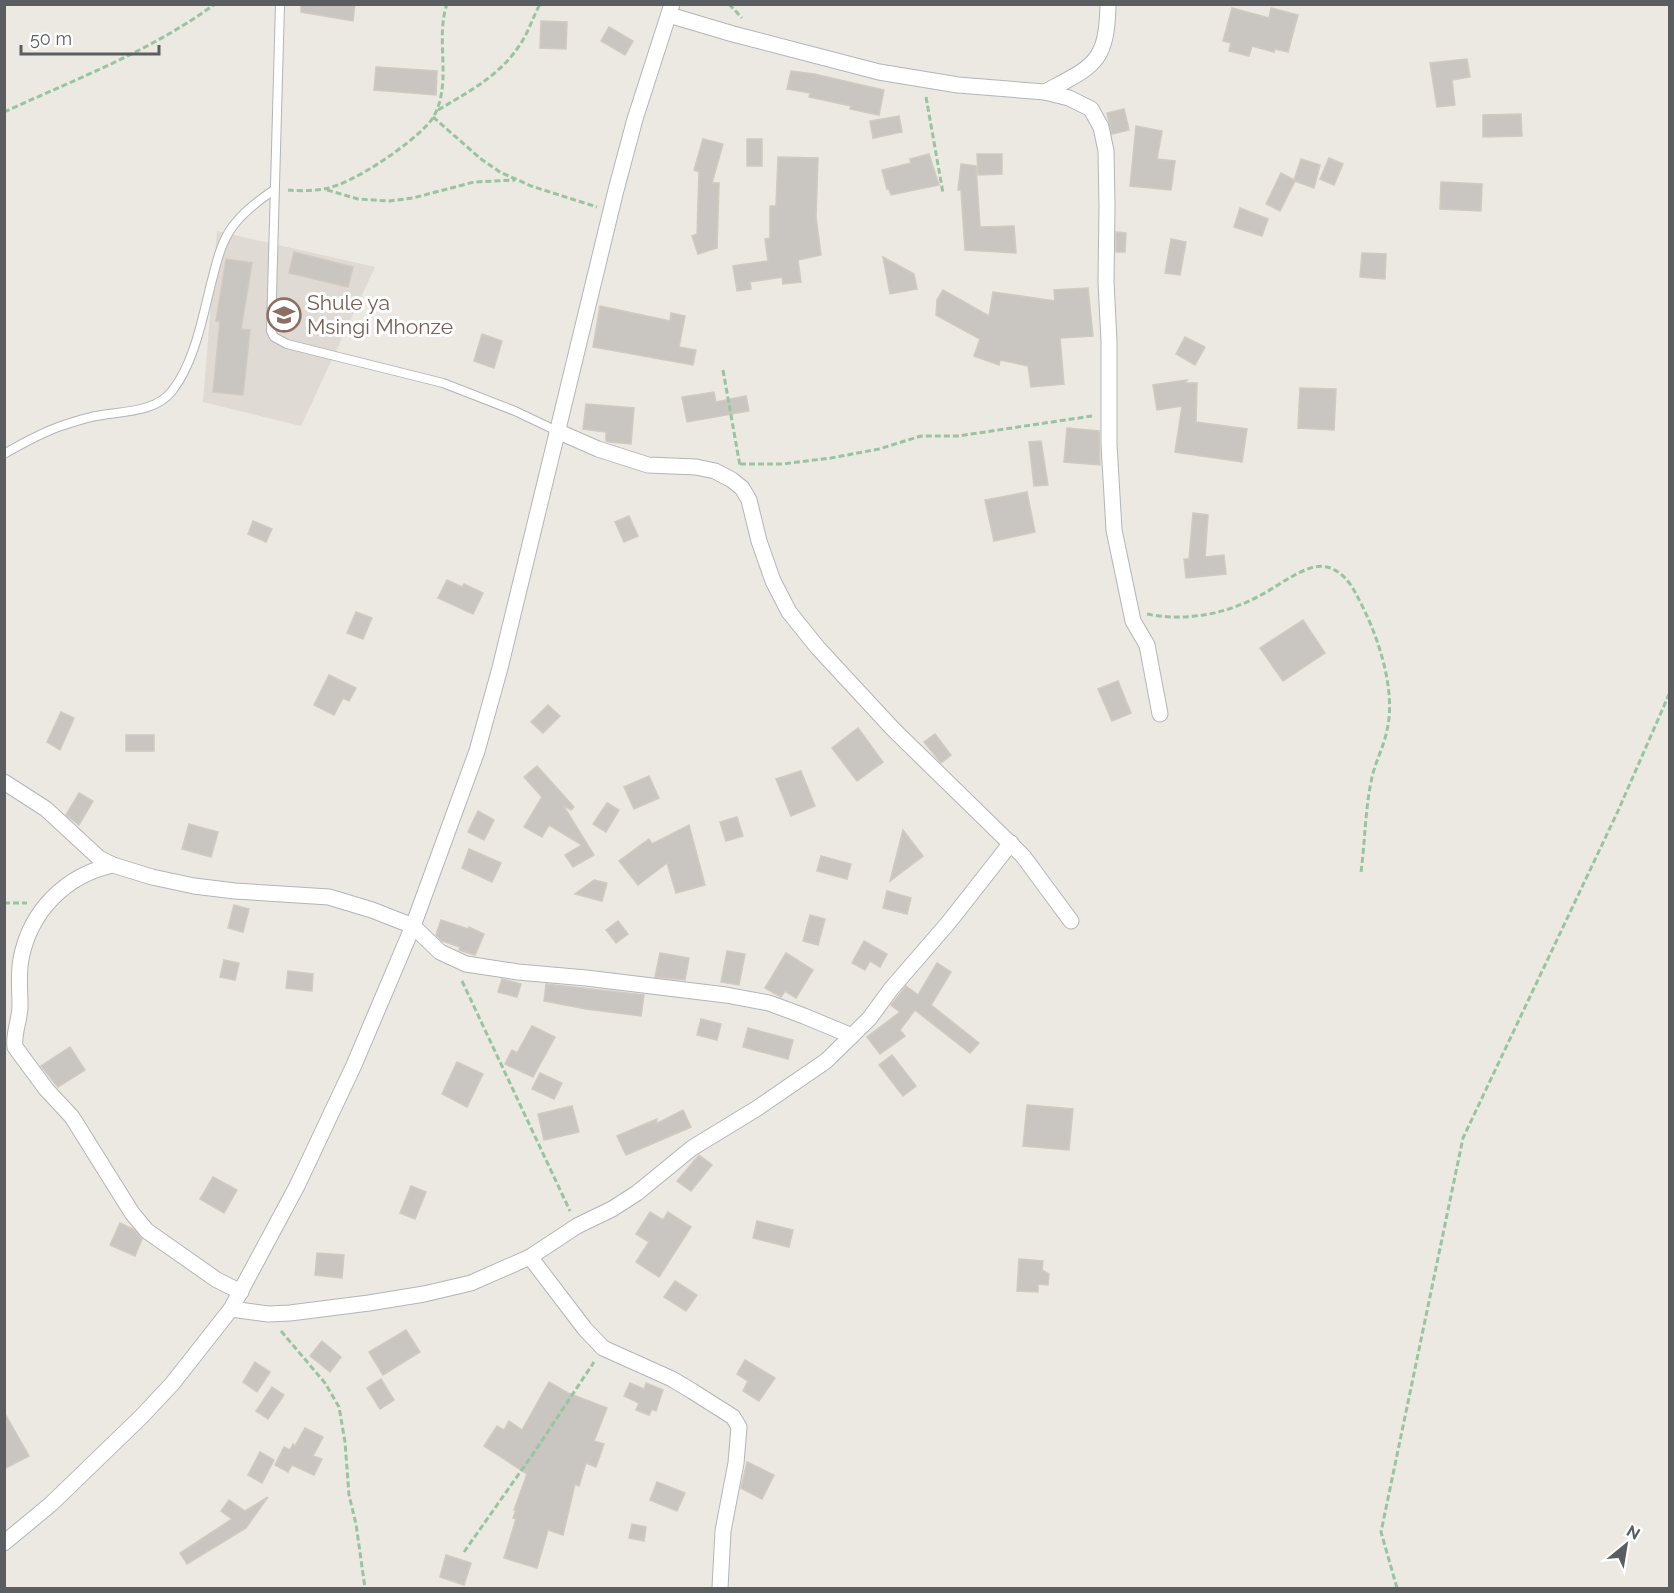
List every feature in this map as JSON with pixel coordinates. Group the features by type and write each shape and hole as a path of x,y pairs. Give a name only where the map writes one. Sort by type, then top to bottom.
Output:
{"street":[{"path":"1045,92 1090,66 1099,57 1108,4"},
{"path":"4,1543 51,1504 141,1417 172,1384 231,1309 292,1195 344,1085 413,926 477,751 500,668 610,211 635,119 670,10 838,63 958,85 1045,92 1069,98 1091,109 1101,127 1106,151 1106,282 1114,530 1137,630 1147,645 1160,714"},
{"path":"557,431 598,449 648,465 696,467 715,471 742,488 749,500 759,541 773,581 789,612 818,648 893,729 1011,843 1037,873 1071,921"},
{"path":"4,783 46,809 99,858 113,865 152,877 194,886 236,891 329,897 413,926 428,942 452,959 483,968 726,994 769,1004 852,1036"},
{"path":"231,1309 268,1314 369,1303 471,1283 530,1257 577,1226 612,1209 637,1193 692,1148 798,1082 826,1061 869,1019 1011,843"},
{"path":"113,865 93,870 62,889 35,921 25,943 21,960 20,1007 14,1040 15,1047 46,1089 72,1117 132,1213 147,1231 208,1274 241,1292"},
{"path":"530,1257 585,1329 603,1348 672,1379 733,1417 740,1427 723,1531 720,1588"}],"lane":[{"path":"280,4 271,331 274,337 287,344 443,383 515,411 557,431"},
{"path":"4,454 28,439 61,426 94,416 150,406 162,401 172,391 185,370 199,334 219,251 232,226 249,208 274,190"}],"path":[{"path":"4,111 106,67 163,39 215,4"},
{"path":"325,189 354,178 382,160 415,136 437,111 442,84 444,22 447,4"},
{"path":"437,111 480,86 507,62 523,41 540,4"},
{"path":"924,80 943,193"},
{"path":"433,117 490,167 515,180 610,211"},
{"path":"274,190 325,189 358,199 389,201 413,198 474,182 515,180"},
{"path":"723,370 740,464"},
{"path":"730,464 782,464 831,458 879,449 921,436 958,436 1109,414"},
{"path":"1131,607 1158,616 1214,614 1230,610 1261,596 1314,567 1327,567 1339,572 1352,586 1379,644 1388,696 1388,727 1372,777 1360,872"},
{"path":"1397,1588 1381,1532 1463,1138 1618,811 1670,692"},
{"path":"452,959 577,1226"},
{"path":"268,1314 325,1383 339,1407 345,1442 349,1495 356,1524 365,1588"},
{"path":"464,1552 535,1451 603,1348"}],"shaded area":[{"path":"217,231 375,267 301,426 203,402"}],"building":[{"path":"301,4 355,4 353,21 301,12"},
{"path":"1232,8 1269,18 1271,8 1298,15 1288,52 1275,49 1274,52 1252,46 1249,56 1229,51 1231,43 1223,41"},
{"path":"541,21 567,22 566,49 540,48"},
{"path":"609,27 633,41 625,55 601,41"},
{"path":"1467,59 1470,77 1452,80 1455,105 1437,107 1430,63"},
{"path":"376,67 437,71 436,95 374,90"},
{"path":"791,71 884,90 879,115 809,97 810,93 787,89"},
{"path":"1124,109 1129,130 1112,134 1107,113"},
{"path":"1521,114 1522,136 1483,137 1483,115"},
{"path":"899,116 902,132 873,138 870,121"},
{"path":"1136,126 1162,131 1157,159 1175,161 1171,190 1130,186"},
{"path":"703,139 723,144 712,183 719,183 717,248 698,254 692,236 697,234 699,172 694,170"},
{"path":"747,139 762,139 762,166 747,166"},
{"path":"929,154 939,185 891,195 882,170 911,163 910,159"},
{"path":"977,154 1002,154 1002,174 978,175"},
{"path":"778,157 818,158 816,217 821,255 798,260 801,282 783,284 782,277 750,282 751,289 737,291 733,266 768,261 765,239 770,238 770,206 776,206"},
{"path":"1329,158 1343,164 1334,185 1320,179"},
{"path":"1301,159 1320,165 1314,188 1295,181 1280,211 1266,204 1281,173 1294,180"},
{"path":"961,164 976,166 980,227 1014,226 1016,253 965,250 961,190 958,190"},
{"path":"1441,182 1482,184 1481,211 1440,209"},
{"path":"1240,208 1268,219 1262,236 1234,227"},
{"path":"1116,232 1126,233 1125,252 1116,252"},
{"path":"1171,239 1186,242 1180,275 1165,273"},
{"path":"294,252 353,267 348,287 289,273"},
{"path":"1362,253 1386,254 1385,279 1360,277"},
{"path":"883,257 914,274 917,289 890,294"},
{"path":"226,259 252,263 241,329 250,330 243,395 213,392 220,321 216,321"},
{"path":"1088,288 1093,336 1060,338 1064,384 1031,387 1028,366 1000,360 999,365 974,356 980,339 936,315 937,300 943,290 989,316 993,292 1055,301 1054,290"},
{"path":"600,306 670,321 671,313 685,316 679,347 696,350 693,365 593,347"},
{"path":"482,334 502,341 494,368 474,361"},
{"path":"1185,337 1205,347 1195,365 1176,354"},
{"path":"1187,380 1185,383 1197,383 1196,422 1247,429 1242,462 1175,452 1182,406 1157,410 1153,385"},
{"path":"1300,388 1336,389 1334,430 1298,428"},
{"path":"714,392 716,402 746,396 749,411 687,422 682,397"},
{"path":"586,404 634,408 631,444 609,442 606,441 606,432 583,429"},
{"path":"1067,428 1099,431 1100,465 1064,462"},
{"path":"1041,441 1048,485 1034,486 1029,442"},
{"path":"1027,492 1035,532 994,541 985,500"},
{"path":"1193,513 1208,515 1205,557 1224,555 1226,574 1186,578 1184,559 1189,559"},
{"path":"629,516 638,536 624,542 615,522"},
{"path":"253,521 272,529 266,542 248,534"},
{"path":"447,580 462,587 464,584 483,593 473,614 438,598"},
{"path":"356,612 372,618 363,639 347,633"},
{"path":"1303,620 1325,653 1283,681 1260,648"},
{"path":"329,675 356,688 349,701 343,698 334,715 314,705"},
{"path":"1118,681 1131,713 1112,721 1098,689"},
{"path":"548,705 560,716 543,733 531,722"},
{"path":"61,712 74,718 60,750 47,742"},
{"path":"858,728 883,762 857,781 832,748"},
{"path":"935,734 951,755 941,763 924,742"},
{"path":"126,735 154,735 154,751 126,751"},
{"path":"537,766 574,807 571,810 563,805 594,855 573,867 565,855 582,845 549,825 542,837 524,827 542,797 524,777"},
{"path":"801,771 815,806 791,816 776,779"},
{"path":"649,776 659,798 634,809 624,787"},
{"path":"79,793 93,801 79,825 66,815"},
{"path":"607,803 619,810 606,832 593,824"},
{"path":"478,811 494,820 484,840 468,832"},
{"path":"737,817 743,836 726,841 720,822"},
{"path":"189,824 218,832 211,857 182,849"},
{"path":"689,825 705,885 676,893 667,863 638,885 619,861 649,839 652,844"},
{"path":"903,830 923,856 890,881"},
{"path":"469,849 501,863 492,882 462,868"},
{"path":"821,856 851,864 847,879 817,871"},
{"path":"594,880 607,883 602,901 575,894"},
{"path":"887,891 911,898 907,914 883,908"},
{"path":"234,905 249,909 243,932 228,928"},
{"path":"810,915 825,919 818,945 803,941"},
{"path":"441,920 468,929 469,927 484,934 475,955 459,950 460,947 442,941 436,935"},
{"path":"618,921 628,934 616,943 606,930"},
{"path":"864,941 887,954 880,967 870,961 865,970 852,963"},
{"path":"727,951 745,954 739,985 721,982"},
{"path":"660,953 689,958 685,980 655,977"},
{"path":"786,953 813,970 796,998 785,991 781,997 765,988"},
{"path":"224,960 239,963 235,980 220,977"},
{"path":"937,963 951,972 931,1005 979,1043 970,1053 915,1010 900,1030 905,1036 880,1054 867,1037 900,1012 891,1005 906,986 918,995"},
{"path":"288,971 313,974 312,991 286,988"},
{"path":"502,979 521,984 517,997 498,992"},
{"path":"546,984 644,995 641,1016 544,1001"},
{"path":"701,1019 721,1024 717,1040 697,1035"},
{"path":"532,1026 555,1037 533,1077 505,1064 512,1050 517,1053"},
{"path":"748,1028 793,1040 788,1059 743,1047"},
{"path":"70,1047 85,1070 58,1087 41,1066"},
{"path":"892,1055 916,1086 903,1096 879,1065"},
{"path":"457,1062 483,1074 467,1107 442,1094"},
{"path":"540,1073 562,1083 554,1099 532,1089"},
{"path":"1027,1105 1073,1109 1069,1150 1023,1146"},
{"path":"572,1106 579,1132 544,1140 538,1114"},
{"path":"683,1110 691,1127 626,1155 617,1136 657,1119 656,1124"},
{"path":"699,1155 712,1165 691,1191 677,1181"},
{"path":"213,1177 237,1190 224,1213 200,1199"},
{"path":"411,1186 426,1192 415,1219 400,1213"},
{"path":"650,1212 663,1220 668,1212 691,1227 659,1277 636,1262 649,1242 636,1234"},
{"path":"757,1221 793,1230 789,1247 753,1238"},
{"path":"120,1223 133,1229 142,1239 135,1256 110,1245"},
{"path":"317,1253 344,1255 342,1278 315,1275"},
{"path":"1019,1259 1043,1261 1042,1270 1049,1274 1048,1285 1038,1284 1038,1292 1017,1291"},
{"path":"675,1281 697,1295 686,1311 664,1297"},
{"path":"406,1330 420,1352 383,1375 369,1352"},
{"path":"322,1341 341,1357 330,1372 310,1356"},
{"path":"745,1360 775,1378 759,1401 743,1391 748,1381 737,1374"},
{"path":"255,1362 270,1372 257,1392 243,1382"},
{"path":"381,1379 394,1400 380,1409 367,1388"},
{"path":"549,1382 568,1393 607,1408 594,1441 604,1444 596,1467 586,1463 579,1486 575,1484 563,1535 548,1530 537,1568 504,1558 516,1519 513,1518 516,1510 514,1510 527,1474 484,1446 497,1426 504,1430 509,1421 522,1430"},
{"path":"630,1383 644,1389 646,1383 663,1390 656,1411 652,1409 649,1415 636,1410 639,1403 624,1396"},
{"path":"272,1387 284,1395 268,1419 256,1411"},
{"path":"4,1412 29,1456 4,1469"},
{"path":"305,1428 323,1437 313,1456 322,1459 314,1475 292,1465 288,1472 275,1465 284,1447 290,1450 293,1444 295,1446"},
{"path":"260,1452 274,1460 262,1483 248,1475"},
{"path":"747,1462 774,1475 762,1499 741,1488"},
{"path":"657,1482 685,1493 677,1511 650,1500"},
{"path":"268,1497 246,1528 187,1564 180,1553 232,1519 221,1511 229,1500 245,1511"},
{"path":"632,1524 646,1527 644,1541 629,1538"},
{"path":"446,1555 471,1563 464,1585 440,1577"}],"place":[{"name":"Shule ya Msingi Mhonze","path":"284,315"}]}
